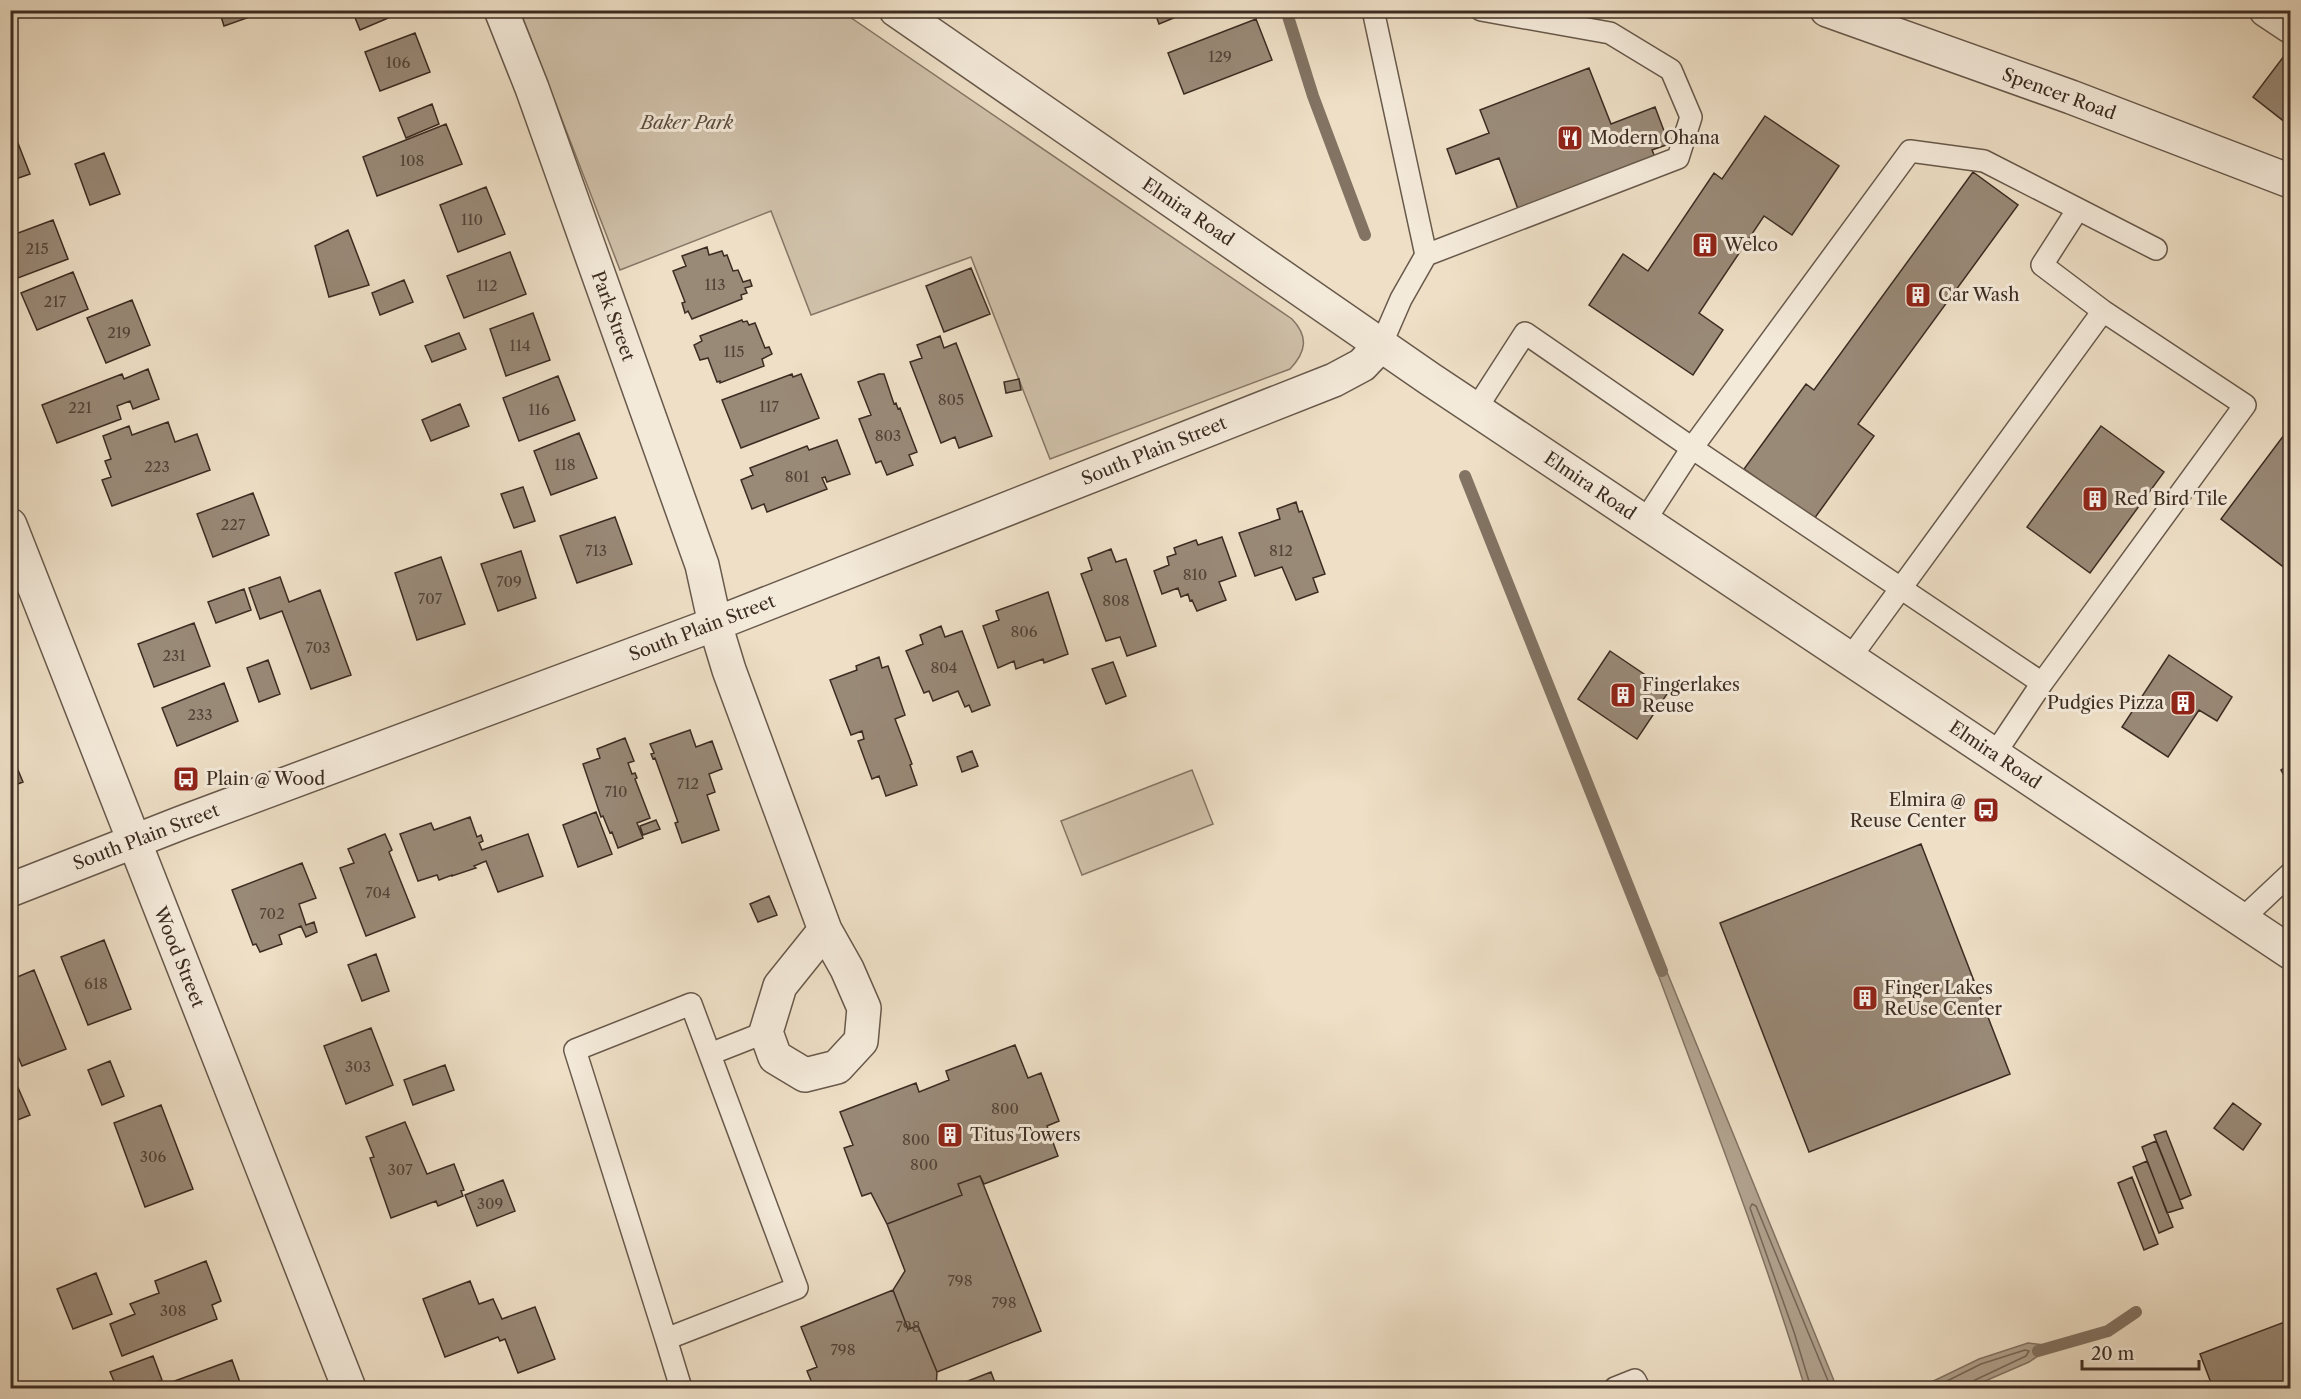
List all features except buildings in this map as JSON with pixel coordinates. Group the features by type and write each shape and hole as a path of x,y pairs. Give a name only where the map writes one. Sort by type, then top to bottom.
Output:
{"street":[{"name":"Park Street","path":"501,10 536,99 702,565 715,624 729,670 825,930 847,969 864,1008 861,1041 837,1067 805,1074 775,1057 766,1032"},
{"name":"Elmira Road","path":"896,10 1381,345 2290,952"},
{"name":"Spencer Road","path":"1827,10 2071,98 2290,181"},
{"path":"2266,10 2290,26"},
{"name":"South Plain Street","path":"10,890 715,624 1334,380 1362,366 1381,345"},
{"name":"Wood Street","path":"10,525 349,1389"},
{"path":"766,1032 780,986 825,930"}],"lane":[{"path":"1373,10 1426,255"},
{"path":"1381,345 1401,299 1426,255 1678,158 1691,117 1671,70 1610,33 1481,10"},
{"path":"1644,522 1692,448 1910,151 1984,161 2156,249"},
{"path":"1994,755 2042,683 2245,405 2103,311 2042,265 2078,209"},
{"path":"1850,658 1902,590 2103,311"},
{"path":"1476,409 1525,333 2042,683"},
{"path":"2241,920 2290,874"},
{"path":"666,1339 797,1288 691,1004 575,1050 681,1389"},
{"path":"710,1054 766,1032"},
{"path":"1615,1389 1635,1380 1639,1389"}],"green space":[{"name":"Baker Park","path":"520,11 841,11 1292,319 1303,338 1299,357 1290,369 1050,459 971,257 811,315 771,211 620,270"},
{"path":"1192,770 1213,824 1082,875 1061,821"}],"water":[{"path":"1660,955 1837,1388 1805,1388 1751,1226 1652,958"},
{"path":"2028,1343 2053,1346 2029,1362 1969,1388 1919,1388 1979,1359"}],"waterway":[{"path":"1286,10 1313,96 1365,235"},
{"path":"1465,476 1662,971"},
{"path":"2038,1351 2108,1331 2136,1312"}],"place":[{"name":"Modern Ohana","path":"1570,138"},
{"name":"Welco","path":"1705,245"},
{"name":"Car Wash","path":"1918,295"},
{"name":"Red Bird Tile","path":"2095,499"},
{"name":"Fingerlakes Reuse","path":"1623,695"},
{"name":"Pudgies Pizza","path":"2183,703"},
{"name":"Plain @ Wood","path":"186,779"},
{"name":"Elmira @ Reuse Center","path":"1986,810"},
{"name":"Finger Lakes ReUse Center","path":"1865,998"},
{"name":"Titus Towers","path":"950,1135"}]}
